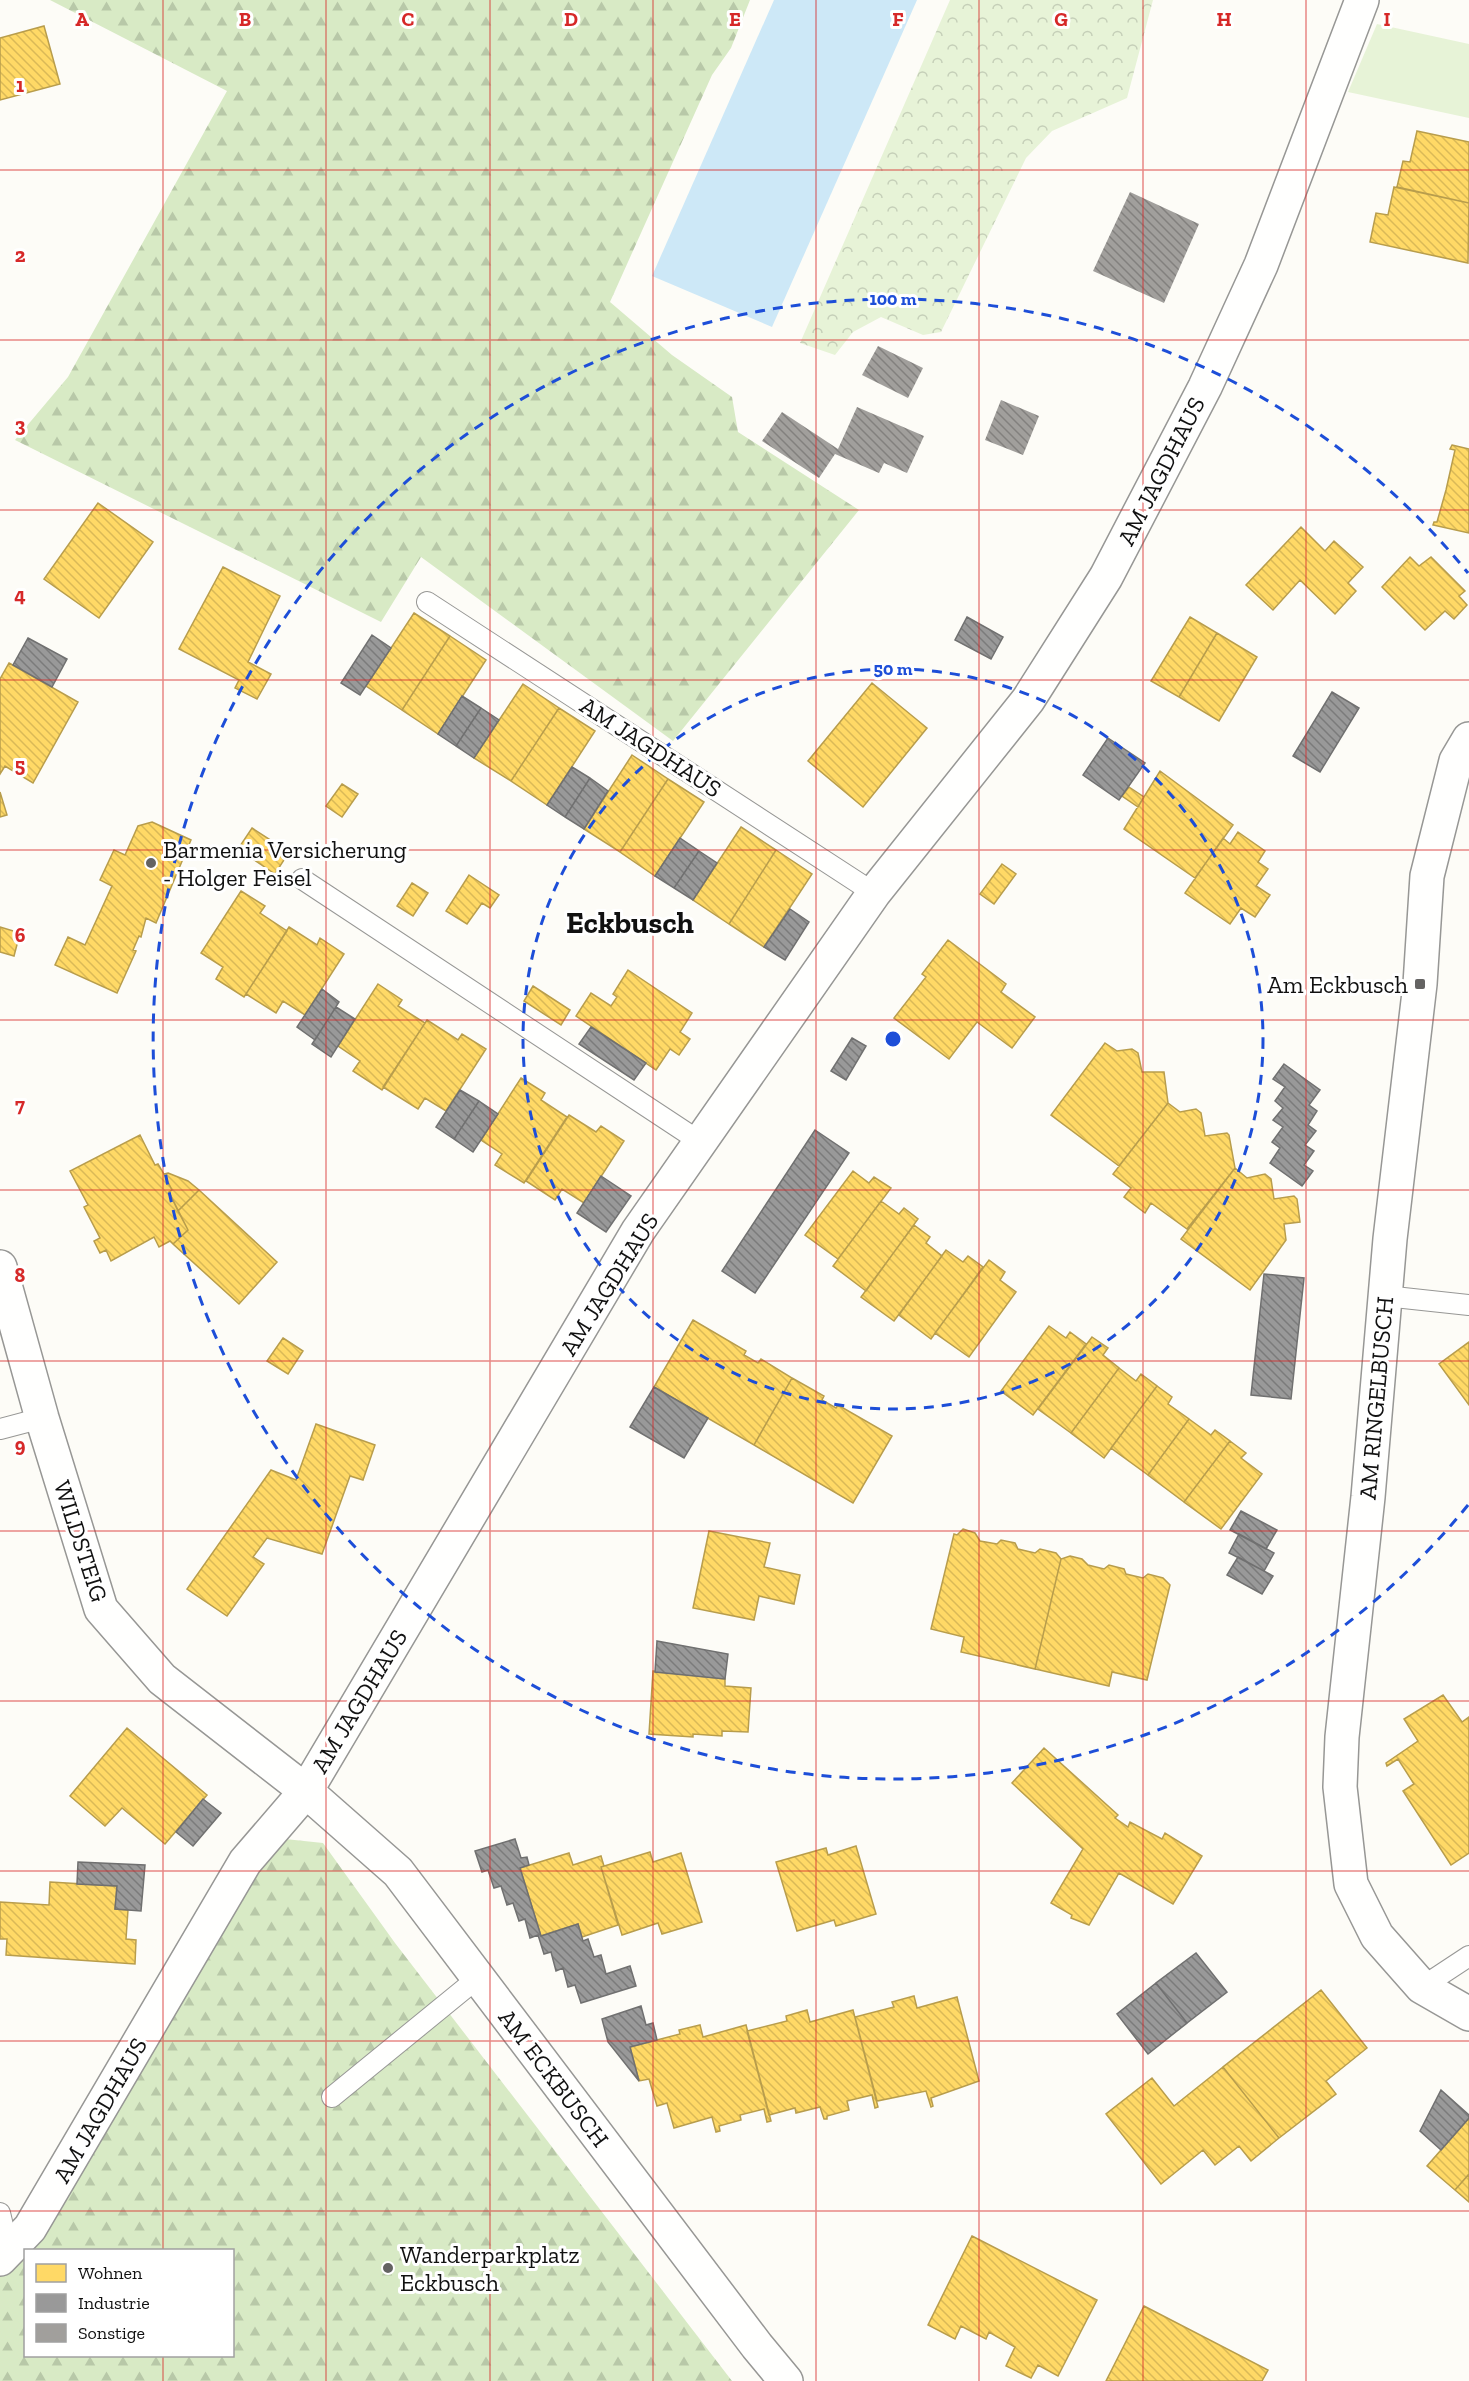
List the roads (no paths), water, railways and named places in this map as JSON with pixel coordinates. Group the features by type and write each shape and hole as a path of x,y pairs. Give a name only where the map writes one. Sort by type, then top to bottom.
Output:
{"street":[{"name":"AM JAGDHAUS","path":"4,2255 30,2228 245,1862 306,1791 632,1241 874,893 1028,699 1107,577 1205,387 1261,265 1362,0"},
{"name":"AM RINGELBUSCH","path":"1469,739 1455,761 1427,876 1420,984 1385,1296 1368,1497 1342,1737 1340,1787 1351,1884 1377,1936 1422,1987 1469,2014"},
{"name":"WILDSTEIG","path":"0,1267 42,1418 101,1609 162,1679 306,1791"},
{"name":"AM ECKBUSCH","path":"306,1791 398,1872 757,2346 786,2381"}],"lane":[{"name":"AM JAGDHAUS","path":"427,602 874,893"},
{"path":"302,879 702,1143"},
{"path":"1385,1296 1469,1305"},
{"path":"0,1429 42,1418"},
{"path":"1422,1987 1469,1956"},
{"path":"332,2097 479,1977"},
{"name":"AM JAGDHAUS","path":"0,2213 4,2255"}],"water":[{"path":"774,0 917,0 772,327 652,276"}],"place":[{"name":"Barmenia Versicherung - Holger Feisel","path":"151,863"},
{"name":"Am Eckbusch","path":"1420,984"},
{"name":"Wanderparkplatz Eckbusch","path":"388,2268"}],"district":[{"name":"Eckbusch","path":"630,923"}]}
